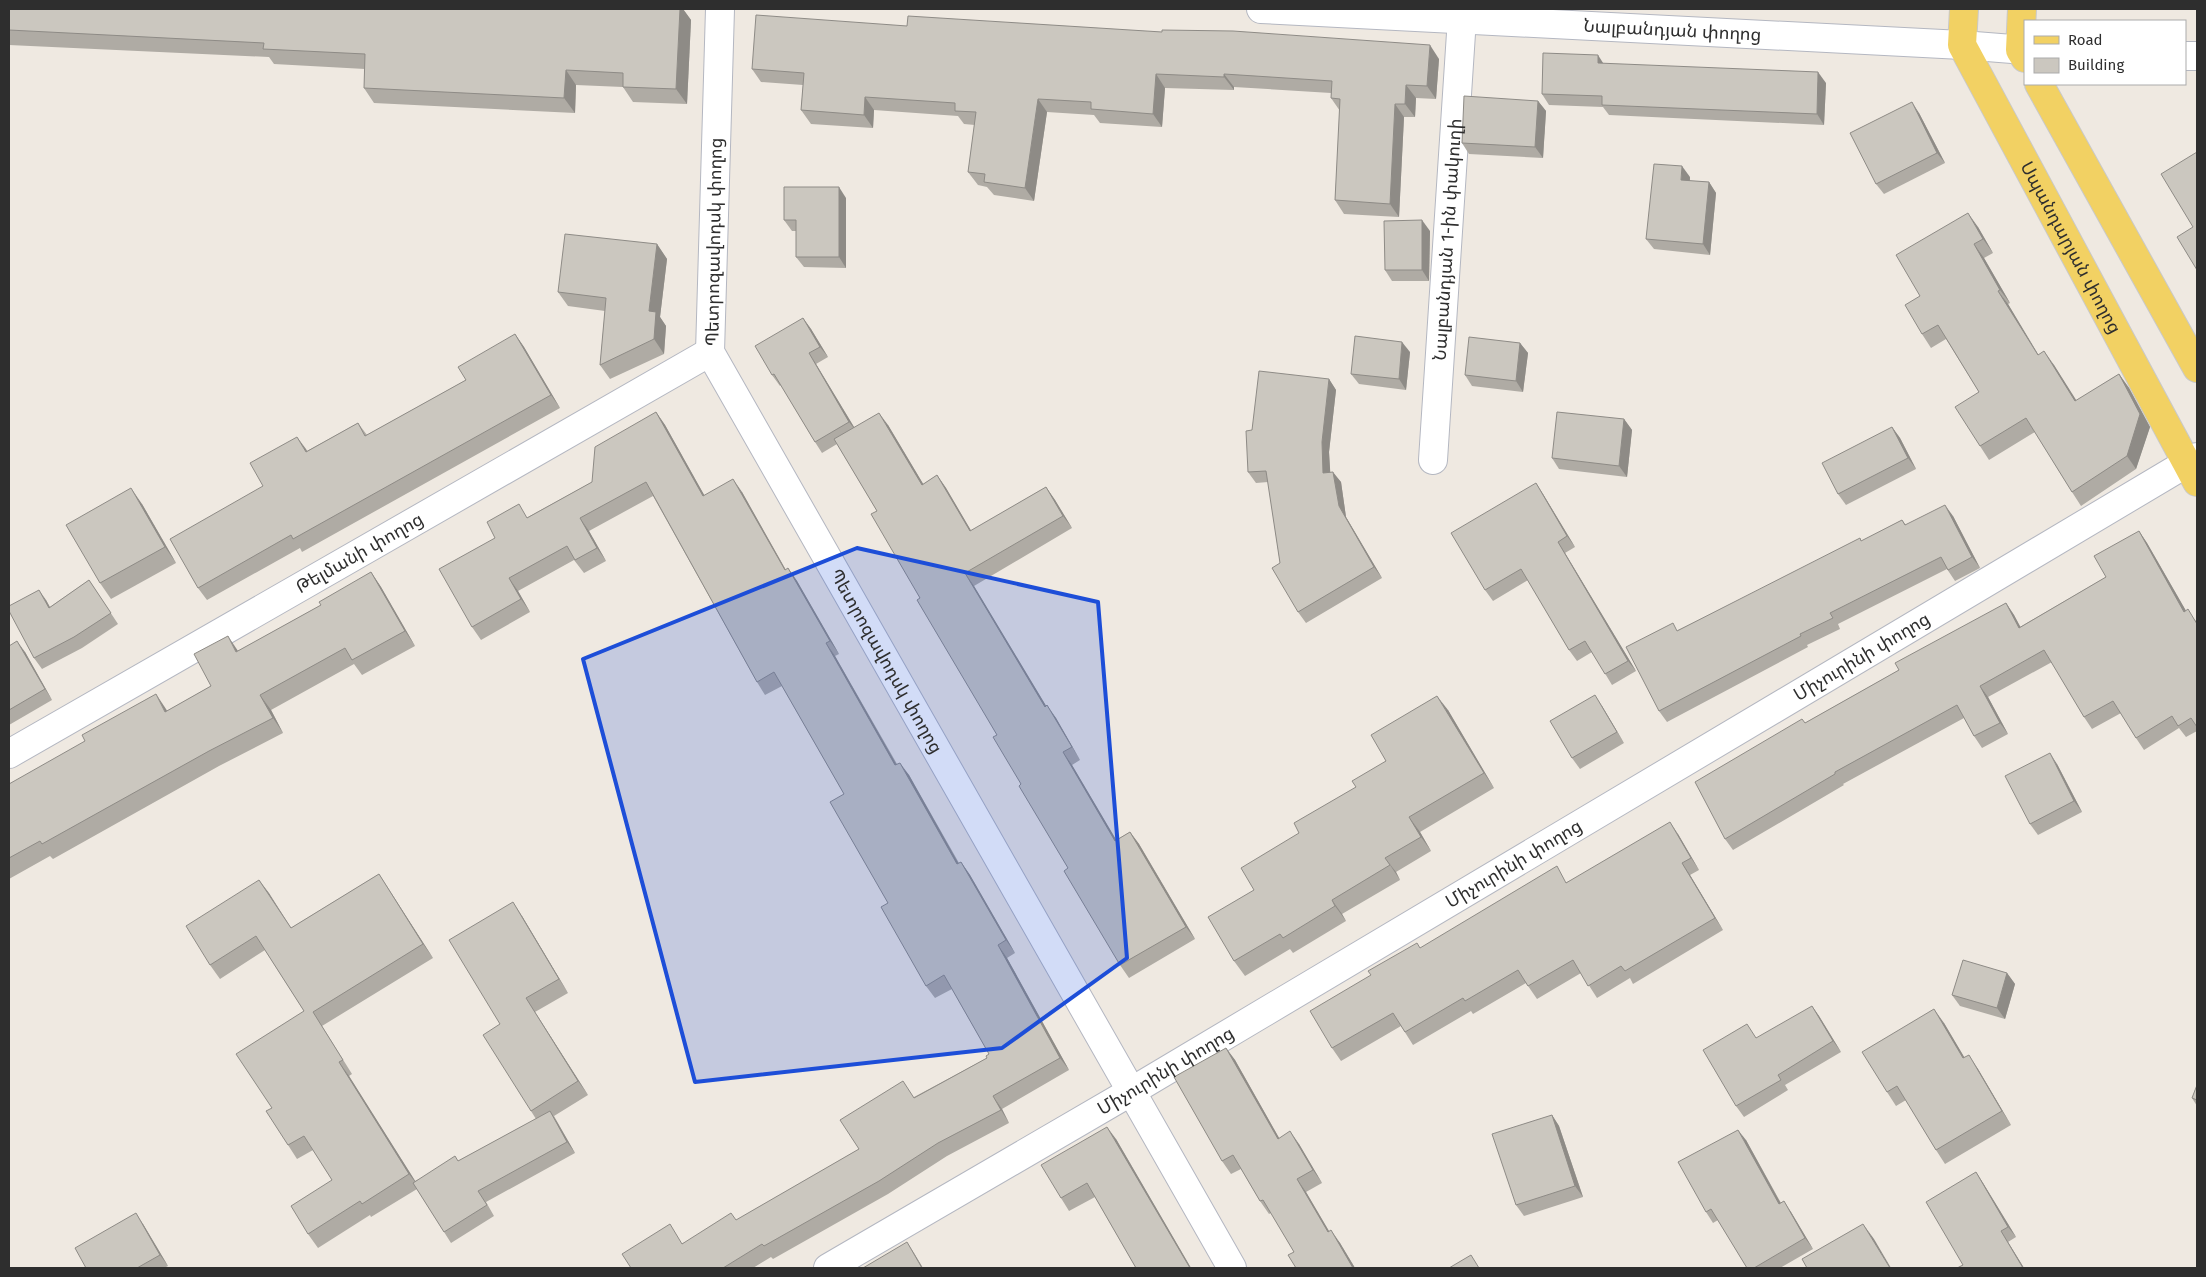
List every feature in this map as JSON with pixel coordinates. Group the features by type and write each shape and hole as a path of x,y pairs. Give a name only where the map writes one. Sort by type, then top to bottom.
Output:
{"main road":[{"path":"1962,45 1964,9"},
{"path":"2022,9 2023,53"},
{"name":"Սպանդարյան փողոց","path":"1962,45 2194,468"},
{"path":"2040,85 2197,368"}],"street":[{"name":"Պետրոզավոդսկ փողոց","path":"720,9 710,352 1232,1268"},
{"name":"Նալբանդյան փողոց","path":"1261,9 1962,45 2023,53"},
{"name":"Նալբանդյան 1-ին փակուղի","path":"1433,460 1462,18"},
{"name":"Թելմանի փողոց","path":"9,754 710,352"},
{"name":"Միչուրինի փողոց","path":"828,1268 1132,1092 2194,468"}],"highlighted area":[{"path":"857,548 1098,602 1127,958 1002,1048 695,1082 583,659"}],"building":[{"path":"9,9 680,9 676,89 623,87 623,73 566,70 564,98 364,88 365,54 263,49 264,43 9,30"},
{"path":"756,15 907,26 908,16 1162,32 1162,30 1233,31 1430,45 1427,86 1406,85 1405,104 1395,104 1390,204 1335,200 1340,99 1331,98 1332,81 1224,74 1224,77 1156,74 1153,114 1091,109 1091,102 1038,99 1025,188 984,182 985,174 968,172 976,112 955,111 955,103 865,97 864,115 801,110 804,73 752,69"},
{"path":"1543,53 1598,55 1598,63 1818,72 1817,114 1602,105 1602,96 1542,94"},
{"path":"1464,96 1538,101 1535,147 1462,143"},
{"path":"1912,102 1937,153 1876,184 1850,133"},
{"path":"2197,152 2197,270 2177,237 2193,227 2161,174"},
{"path":"1654,164 1682,166 1681,180 1709,182 1703,244 1646,239"},
{"path":"784,187 839,187 839,257 796,257 796,220 784,220"},
{"path":"1968,213 1983,239 1974,244 2000,290 1998,291 2038,355 2044,351 2075,401 2119,374 2140,414 2127,456 2072,492 2026,418 1980,446 1955,407 1979,392 1938,325 1922,334 1905,305 1920,296 1896,255"},
{"path":"1422,220 1422,270 1385,270 1384,221"},
{"path":"565,234 657,244 649,311 656,312 654,339 600,365 606,298 558,292"},
{"path":"803,318 820,347 809,353 849,422 815,442 755,346"},
{"path":"515,334 551,395 293,539 291,535 198,588 170,539 263,486 250,463 297,437 306,452 358,423 365,436 466,380 458,367"},
{"path":"1355,336 1402,342 1399,379 1351,374"},
{"path":"1469,337 1520,343 1516,381 1465,375"},
{"path":"1259,371 1329,379 1322,442 1323,473 1333,472 1339,506 1374,567 1298,612 1272,568 1280,563 1266,471 1248,472 1246,431 1252,430"},
{"path":"656,412 703,496 733,479 785,570 788,568 830,641 826,643 895,765 900,763 957,864 961,862 1006,940 998,945 1060,1058 993,1096 1001,1110 938,1143 879,1181 764,1246 762,1244 723,1268 631,1268 622,1254 670,1224 682,1244 731,1213 736,1220 859,1149 840,1120 903,1081 914,1098 987,1058 986,1056 989,1054 944,975 926,986 881,907 888,903 830,802 844,794 774,672 757,682 646,482 580,518 597,548 575,560 567,546 509,578 521,599 472,627 439,569 495,538 487,522 519,504 527,518 592,482 595,447"},
{"path":"1557,412 1624,419 1619,466 1552,458"},
{"path":"879,413 922,485 937,475 970,531 1046,487 1063,516 965,573 1045,707 1047,705 1072,747 1063,752 1115,841 1130,832 1186,927 1120,965 1064,871 1068,868 1019,786 1021,784 993,737 997,735 917,600 920,598 871,514 877,511 834,439"},
{"path":"1892,427 1908,458 1838,494 1822,463"},
{"path":"1536,483 1567,536 1558,542 1628,661 1605,674 1585,641 1569,650 1521,569 1485,590 1451,533"},
{"path":"131,488 165,547 100,583 66,525"},
{"path":"1945,505 1972,557 1948,570 1941,557 1830,613 1833,618 1659,711 1626,647 1673,623 1677,631 1860,538 1861,541 1902,520 1905,525"},
{"path":"2139,531 2184,612 2188,609 2197,624 2197,727 2191,718 2178,726 2172,716 2136,738 2113,701 2084,717 2044,650 1980,686 2000,723 1974,736 1957,705 1835,772 1835,774 1725,839 1695,782 1802,719 1805,723 1899,670 1895,663 2006,603 2019,628 2106,577 2094,556"},
{"path":"371,572 405,631 352,660 345,648 260,695 273,718 209,751 42,844 40,841 9,858 9,784 85,741 82,735 156,694 165,712 211,686 194,654 228,636 236,652 321,605 319,602"},
{"path":"89,580 111,613 74,637 34,658 9,611 9,606 39,590 49,608"},
{"path":"17,641 45,689 9,710 9,646"},
{"path":"1595,695 1617,732 1572,758 1550,721"},
{"path":"1437,696 1484,773 1409,817 1421,837 1385,858 1390,865 1332,900 1335,906 1283,938 1280,934 1234,961 1208,917 1254,890 1241,868 1299,833 1294,823 1356,787 1352,781 1386,761 1371,735"},
{"path":"2050,753 2074,801 2030,824 2005,776"},
{"path":"1670,822 1691,858 1682,863 1715,918 1625,971 1621,966 1588,986 1573,960 1528,986 1518,970 1465,1001 1463,998 1405,1032 1393,1013 1332,1048 1310,1011 1371,975 1368,971 1417,943 1420,948 1557,866 1566,883"},
{"path":"379,874 423,944 313,1012 343,1060 339,1062 409,1174 362,1204 360,1201 308,1234 291,1206 332,1180 304,1136 288,1145 266,1111 272,1108 236,1054 304,1011 256,936 210,965 186,926 259,880 291,928"},
{"path":"513,902 559,979 526,998 578,1081 531,1111 483,1035 500,1024 449,940"},
{"path":"1963,960 2007,973 1997,1008 1952,995"},
{"path":"1812,1006 1833,1041 1778,1075 1781,1080 1736,1106 1703,1050 1747,1024 1756,1038"},
{"path":"1934,1009 1963,1058 1969,1055 2002,1111 1936,1150 1897,1086 1887,1092 1862,1052"},
{"path":"1226,1048 1278,1139 1290,1131 1313,1170 1297,1179 1328,1232 1331,1230 1353,1268 1296,1268 1288,1255 1294,1252 1263,1200 1260,1201 1233,1155 1222,1161 1174,1077"},
{"path":"2197,1085 2197,1100 2192,1098"},
{"path":"550,1111 567,1142 478,1191 487,1205 444,1232 413,1183 455,1156 458,1161"},
{"path":"1552,1115 1575,1186 1516,1205 1492,1134"},
{"path":"1107,1127 1190,1268 1136,1268 1087,1183 1061,1198 1041,1165"},
{"path":"1738,1130 1779,1204 1784,1201 1805,1238 1754,1268 1747,1268 1711,1209 1706,1212 1678,1162"},
{"path":"1976,1172 2008,1227 2001,1231 2023,1268 1957,1268 1963,1265 1926,1202"},
{"path":"136,1213 160,1255 137,1268 86,1268 75,1248"},
{"path":"1863,1224 1890,1268 1807,1268 1802,1259"},
{"path":"907,1242 922,1268 863,1268"},
{"path":"1471,1255 1479,1268 1449,1268"}]}
